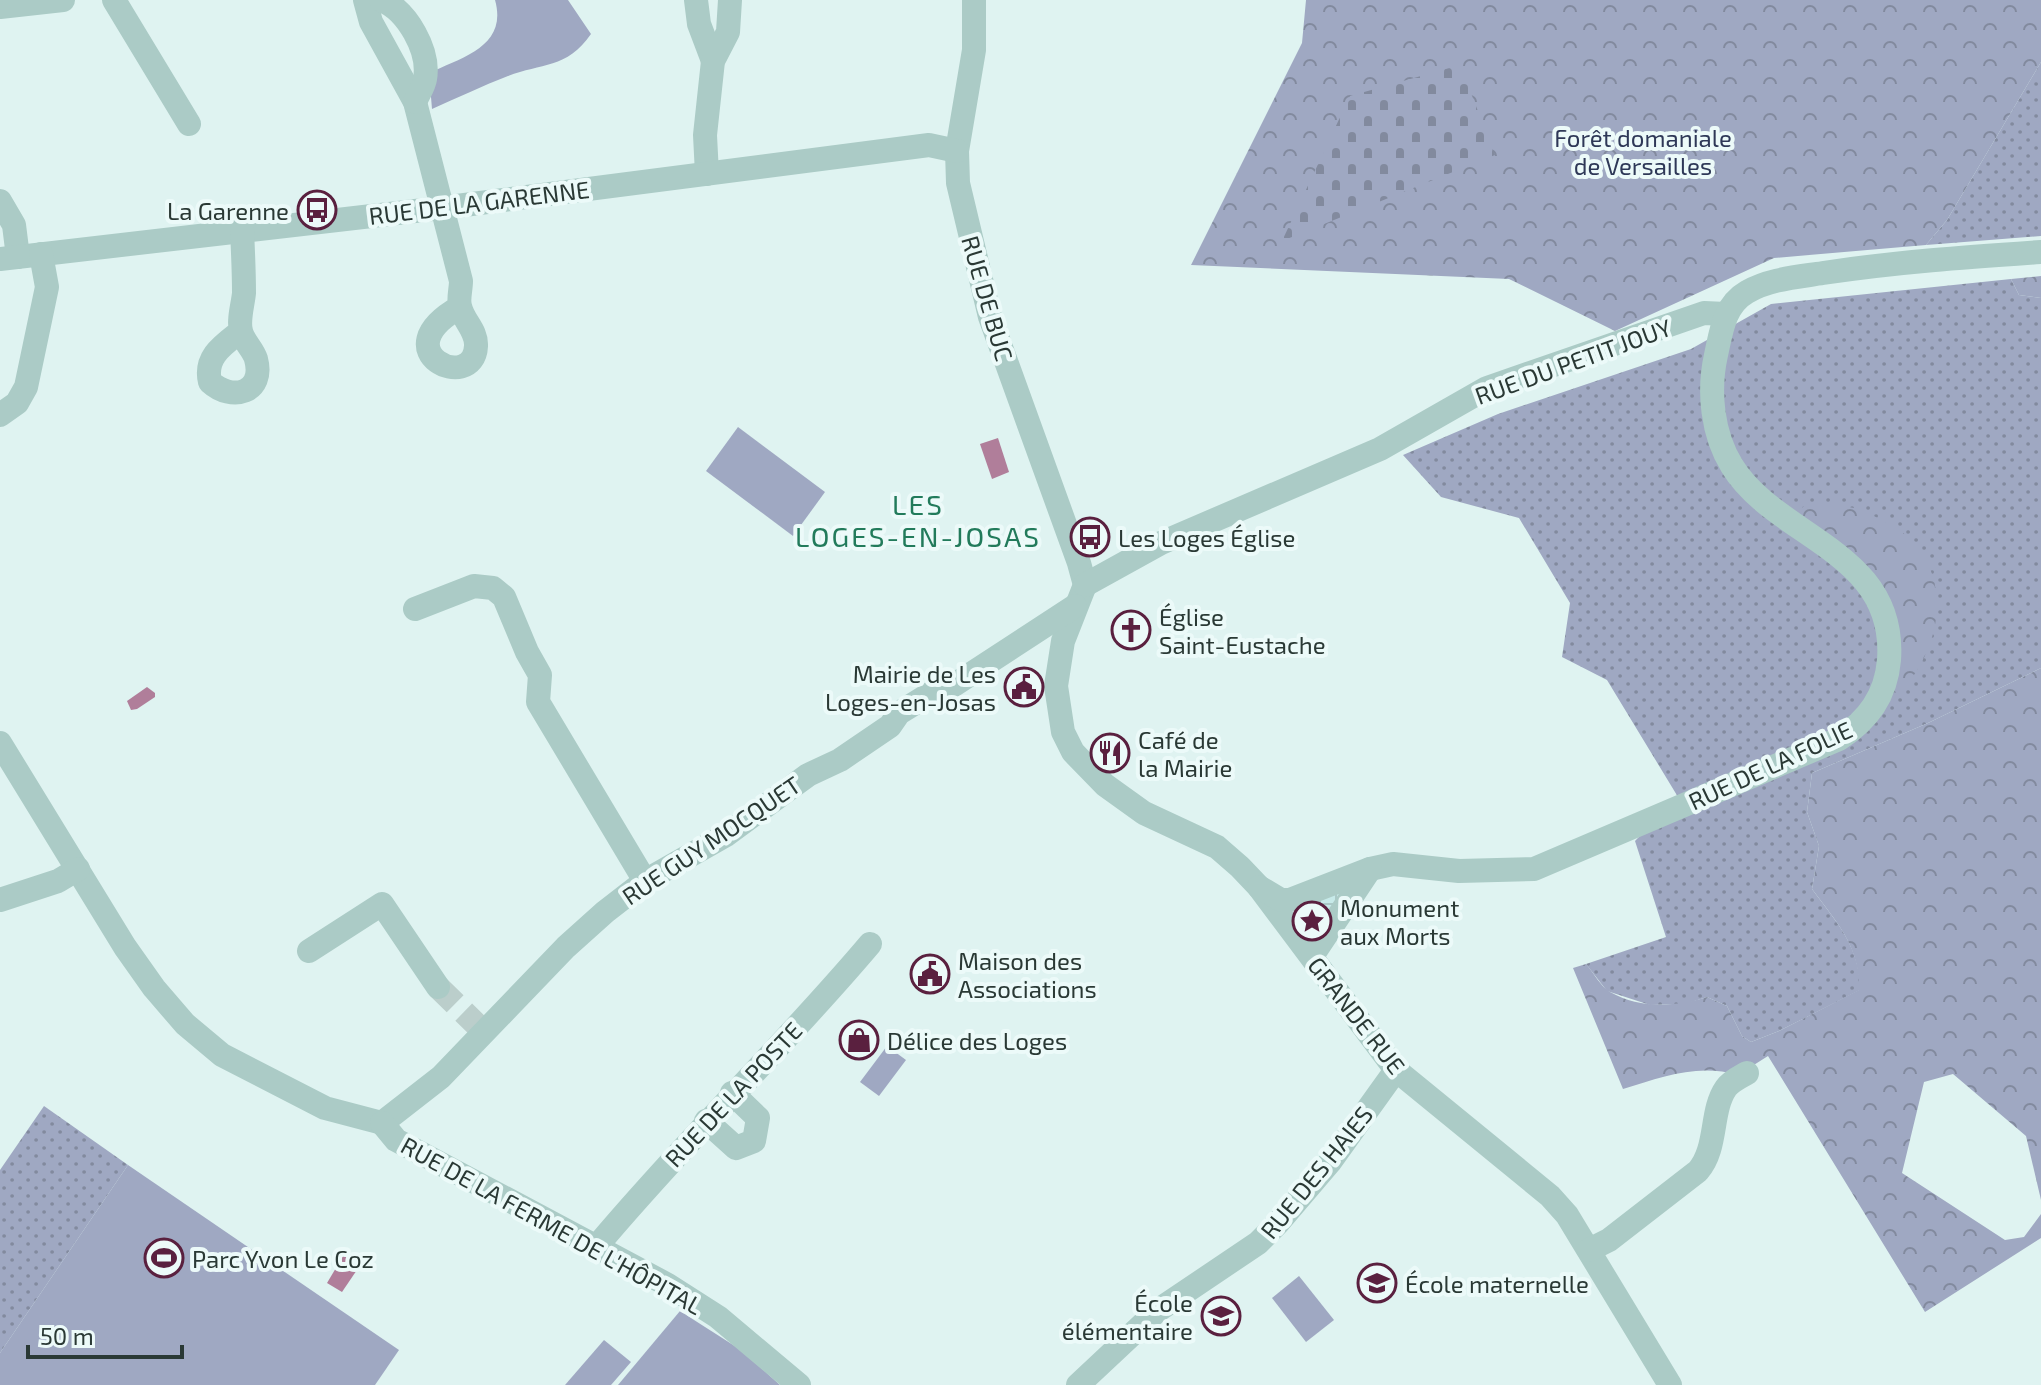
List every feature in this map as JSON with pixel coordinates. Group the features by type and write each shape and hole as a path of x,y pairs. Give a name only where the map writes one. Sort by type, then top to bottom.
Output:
{"street":[{"path":"0,7 63,0"},
{"path":"114,0 189,124"},
{"path":"365,0 371,22 415,102 461,281 460,307"},
{"path":"381,0 390,3 410,23 422,50 425,78 415,102"},
{"path":"696,0 699,24 713,61"},
{"path":"707,174 705,135 713,61 728,32 730,0"},
{"name":"RUE DE BUC","path":"974,0 974,50 957,151 958,183 990,317 1079,563 1080,595"},
{"name":"RUE DE LA GARENNE","path":"20,257 441,208 929,145 957,151"},
{"path":"0,201 14,225 20,257 47,287 26,387 17,403 0,415"},
{"path":"241,331 210,361 207,372 213,394 234,394 263,387 257,373 256,357 241,331 242,230"},
{"path":"1726,314 1747,291 1781,279 1928,260 2041,252"},
{"name":"RUE DU PETIT JOUY","path":"1080,595 1161,543 1380,449 1487,388 1704,313 1726,314"},
{"name":"RUE DE LA FOLIE","path":"1259,887 1281,900 1290,900 1370,869 1393,864 1459,871 1534,869 1839,739 1858,727 1873,710 1888,670 1890,644 1874,595 1855,570 1833,551 1752,492 1732,466 1719,436 1712,402 1712,371 1726,314"},
{"path":"415,609 474,586 493,588 504,597 540,675 538,702 645,881"},
{"name":"GRANDE RUE","path":"1080,595 1063,641 1056,686 1063,732 1073,752 1105,785 1144,813 1217,847 1259,887 1396,1070 1550,1196 1599,1245 1670,1385"},
{"name":"RUE GUY MOCQUET","path":"382,1123 441,1077 566,947 645,881 726,835 808,775 840,760 890,726 899,713 941,687 954,685 1080,595"},
{"path":"0,743 139,969 167,1005 202,1041 222,1055 325,1108 382,1123"},
{"path":"0,900 58,881 78,869"},
{"path":"1312,956 1370,869"},
{"path":"309,951 382,904 438,987"},
{"name":"RUE DE LA POSTE","path":"597,1246 706,1121 842,978 870,944"},
{"name":"RUE DES HAIES","path":"1078,1385 1157,1311 1271,1231 1322,1172 1396,1070"},
{"path":"1599,1245 1702,1167 1707,1160 1724,1092 1733,1081 1747,1073"},
{"path":"706,1121 736,1148 754,1141 758,1118 732,1093"},
{"name":"RUE DE LA FERME DE L'HÔPITAL","path":"382,1123 396,1140 668,1285 718,1317 799,1385"}],"green space":[{"path":"495,0 568,0 591,34 573,54 563,59 508,76 432,109 429,73 468,55 489,39 497,16"},
{"name":"Forêt domaniale de Versailles","path":"1306,0 2041,0 2041,62 1947,220 1926,245 1774,258 1615,331 1509,279 1191,265 1302,43"},
{"path":"2041,62 2041,236 1926,245 1947,220"},
{"path":"1460,65 1495,155 1282,241 1350,96"},
{"path":"2041,276 2041,298 2019,295 2011,279"},
{"path":"2011,279 2019,295 2041,298 2041,668 1928,723 1812,773 1807,812 1819,846 1812,889 1851,948 1860,990 1751,1042 1742,1036 1727,1006 1707,997 1685,1004 1650,1005 1607,991 1586,964 1666,937 1635,841 1678,797 1607,680 1562,657 1570,603 1519,518 1441,497 1403,455 1498,414 1691,349 1771,304"},
{"path":"738,427 825,492 793,536 706,471"},
{"path":"1823,504 1854,508 1888,524 1918,545 1927,562 1937,596 1934,631 1921,664 1900,693 1889,692 1895,626 1794,516 1804,506"},
{"path":"2041,668 2041,1200 2026,1136 1953,1074 1924,1082 1902,1173 2005,1240 2024,1237 2041,1214 2041,1238 1925,1312 1768,1056 1738,1075 1694,1071 1623,1089 1573,968 1586,964 1607,990 1621,998 1645,1004 1683,1003 1707,997 1727,1006 1742,1036 1751,1042 1859,990 1856,960 1851,948 1812,889 1819,846 1807,812 1812,773 1928,723"},
{"path":"887,1046 906,1060 879,1096 860,1082"},
{"path":"44,1106 128,1165 0,1353 0,1170"},
{"name":"Parc Yvon Le Coz","path":"128,1165 399,1350 375,1385 0,1385 0,1353"},
{"path":"1299,1276 1334,1320 1306,1342 1272,1298"},
{"path":"680,1311 741,1350 780,1385 618,1385"},
{"path":"604,1340 631,1362 611,1385 565,1385"}],"shaded area":[{"path":"998,438 1009,472 992,479 980,444"},
{"path":"147,687 155,693 155,697 131,710 127,701"},
{"path":"1370,869 1313,947 1290,900"},
{"path":"346,1251 363,1261 342,1292 327,1283"}],"tunnel":[{"path":"438,987 485,1033"}],"place":[{"name":"La Garenne","path":"317,210"},
{"name":"Les Loges Église","path":"1090,537"},
{"name":"Église Saint-Eustache","path":"1131,630"},
{"name":"Mairie de Les Loges-en-Josas","path":"1024,687"},
{"name":"Café de la Mairie","path":"1110,753"},
{"name":"Monument aux Morts","path":"1312,921"},
{"name":"Maison des Associations","path":"930,974"},
{"name":"Délice des Loges","path":"859,1040"},
{"name":"Parc Yvon Le Coz","path":"164,1258"},
{"name":"École maternelle","path":"1377,1283"},
{"name":"École élémentaire","path":"1221,1316"}],"district":[{"name":"LES LOGES-EN-JOSAS","path":"918,520"}]}
